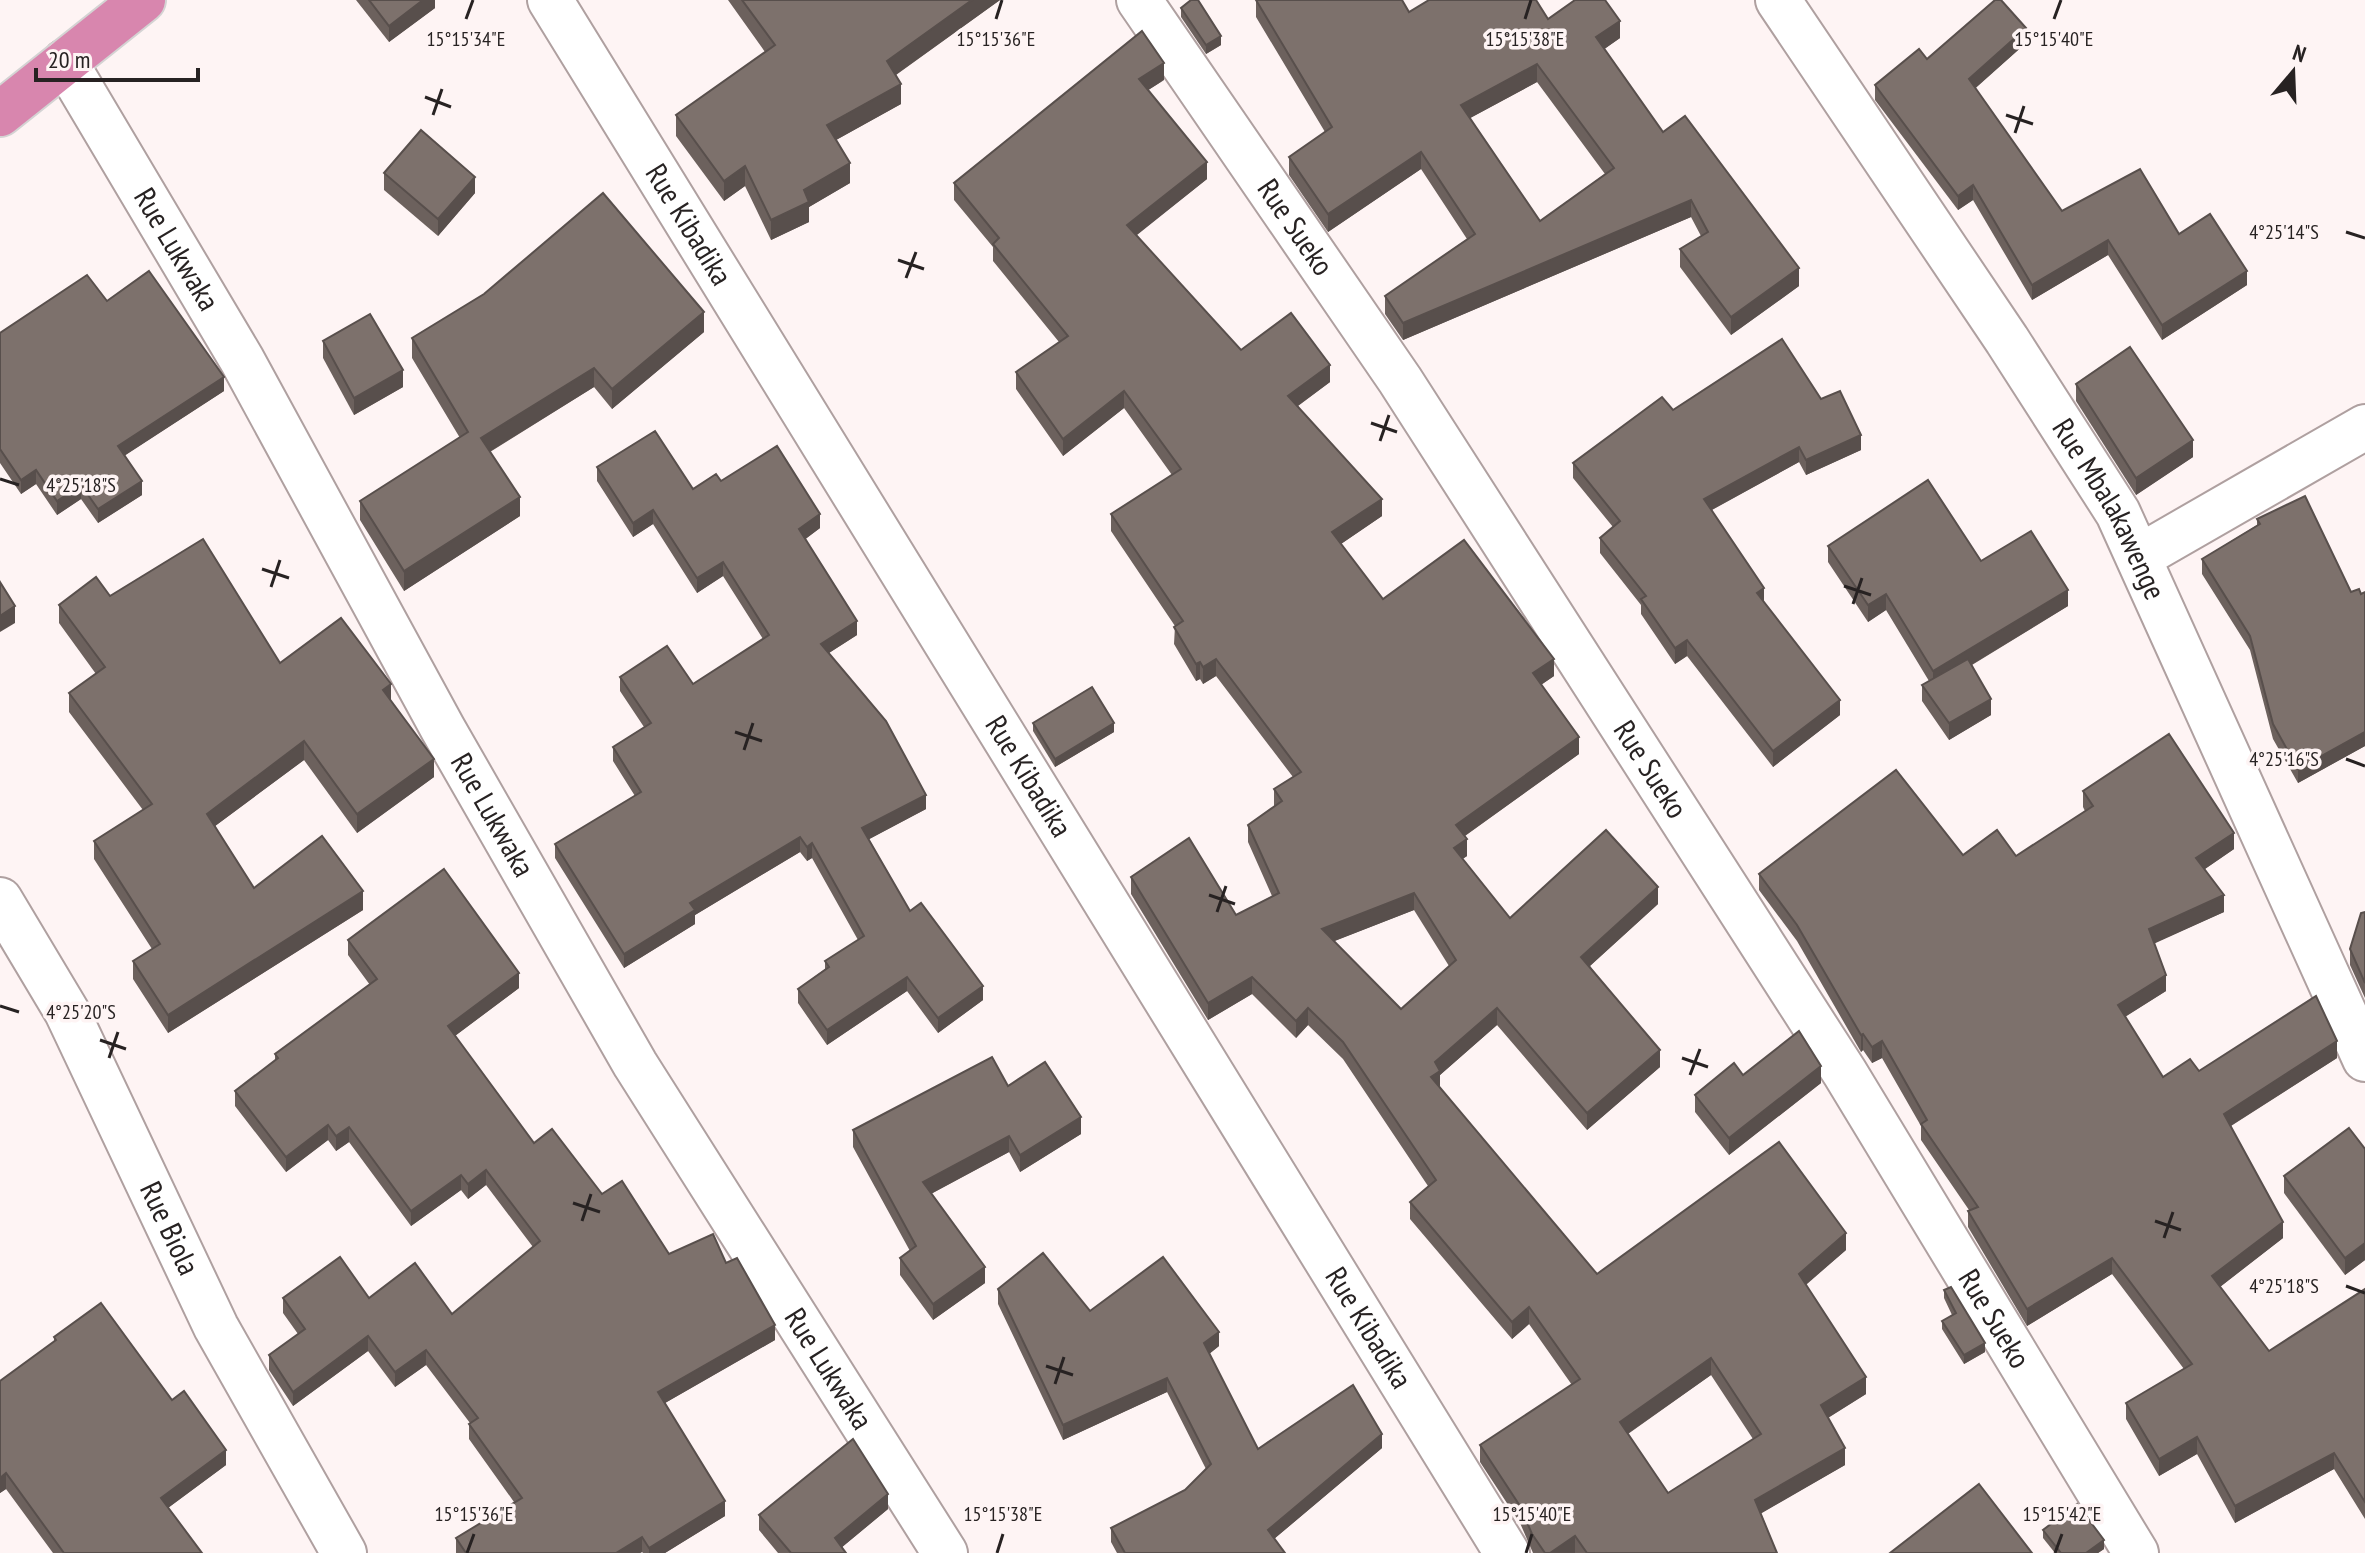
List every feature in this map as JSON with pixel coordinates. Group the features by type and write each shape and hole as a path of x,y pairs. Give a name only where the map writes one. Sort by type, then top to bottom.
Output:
{"highway":[{"path":"0,114 143,0"}],"street":[{"name":"Rue Kibadika","path":"550,0 1507,1553"},
{"name":"Rue Sueko","path":"1139,0 1400,380 1760,940 1845,1073 2136,1553"},
{"name":"Rue Mbalakawenge","path":"1778,0 2007,340 2118,513 2365,1059"},
{"name":"Rue Lukwaka","path":"65,62 242,360 443,729 635,1064 945,1553"},
{"path":"2139,557 2365,427"},
{"name":"Rue Biola","path":"0,900 67,1012 216,1327 344,1553"}],"building":[{"path":"369,0 423,0 389,26"},
{"path":"742,0 972,0 887,61 901,84 827,125 850,163 804,190 809,202 771,220 745,166 724,181 676,115 775,45"},
{"path":"1191,0 1198,0 1221,36 1206,45 1181,8"},
{"path":"1256,0 1402,0 1409,12 1429,0 1536,0 1548,19 1575,0 1605,0 1620,21 1596,37 1663,132 1685,116 1799,268 1731,317 1680,249 1708,232 1691,200 1403,323 1385,296 1475,234 1421,152 1328,214 1289,157 1332,127","holes":["1537,64 1614,168 1540,221 1461,105"]},
{"path":"1995,0 2001,0 2026,28 1969,79 2062,211 2140,169 2179,234 2210,214 2247,271 2162,325 2108,240 2032,285 1973,185 1958,196 1875,85 1919,49 1927,59"},
{"path":"1142,31 1164,63 1139,79 1207,162 1127,225 1241,350 1291,313 1330,365 1288,396 1382,499 1332,532 1383,599 1464,540 1554,659 1533,673 1579,737 1456,825 1467,839 1454,848 1510,918 1606,830 1658,887 1581,957 1660,1050 1587,1113 1497,1008 1435,1062 1440,1071 1431,1077 1597,1274 1779,1142 1846,1233 1799,1274 1866,1377 1821,1405 1845,1448 1755,1500 1777,1553 1587,1553 1575,1536 1550,1553 1545,1553 1532,1534 1520,1506 1480,1445 1580,1379 1529,1307 1512,1322 1410,1202 1436,1180 1343,1042 1308,1008 1296,1021 1252,977 1208,1003 1131,877 1189,838 1236,915 1279,893 1248,825 1282,801 1274,789 1301,772 1216,659 1203,667 1200,662 1196,664 1174,627 1183,621 1111,514 1181,469 1124,391 1063,439 1016,372 1068,336 993,244 999,238 954,183","holes":["1414,893 1456,960 1401,1009 1322,929","1711,1358 1761,1434 1668,1493 1620,1422"]},
{"path":"421,130 475,177 438,219 384,173"},
{"path":"603,193 704,312 612,389 594,368 481,438 520,497 404,571 360,501 468,432 412,338 484,294"},
{"path":"149,271 224,377 118,446 142,481 98,509 81,485 57,501 36,470 21,480 0,449 0,333 87,275 107,301"},
{"path":"370,314 403,370 354,398 323,341"},
{"path":"1782,339 1821,399 1840,391 1861,435 1806,460 1799,447 1704,499 1764,588 1757,593 1840,700 1773,751 1687,640 1675,648 1641,599 1646,596 1600,538 1620,521 1573,463 1662,397 1673,410"},
{"path":"2130,347 2193,440 2136,478 2076,384"},
{"path":"655,431 693,489 716,474 721,481 777,446 820,514 799,529 857,621 821,644 886,721 926,795 862,828 910,911 921,903 983,986 938,1018 907,977 827,1030 798,989 829,967 825,961 864,936 812,843 807,847 800,837 690,903 695,910 624,954 555,844 641,792 613,747 651,723 620,677 667,646 693,684 769,635 723,562 697,578 653,510 633,523 597,467"},
{"path":"1928,480 1981,561 2031,531 2068,590 1933,671 1886,594 1868,605 1828,546"},
{"path":"2305,496 2351,592 2359,589 2361,594 2365,592 2365,732 2298,769 2273,724 2250,636 2202,559 2260,524 2257,519"},
{"path":"203,539 280,663 341,618 391,684 383,690 434,759 357,814 304,741 207,814 254,888 322,836 363,891 168,1015 133,961 160,944 94,841 152,804 69,693 105,667 59,605 96,577 110,596"},
{"path":"0,582 15,606 0,616"},
{"path":"1968,659 1991,699 1949,723 1922,685"},
{"path":"1092,687 1114,723 1055,759 1033,723"},
{"path":"2169,734 2234,833 2196,858 2224,895 2149,929 2166,975 2118,1005 2163,1077 2190,1059 2199,1071 2316,996 2337,1041 2224,1114 2283,1222 2212,1276 2269,1351 2365,1289 2365,1502 2334,1453 2235,1506 2197,1437 2159,1459 2126,1403 2192,1364 2112,1258 2027,1309 1968,1211 1978,1207 1921,1124 1927,1120 1882,1041 1872,1047 1861,1035 1797,925 1759,874 1896,770 1963,855 1997,830 2016,856 2093,806 2083,791"},
{"path":"444,869 519,973 448,1026 534,1143 552,1129 602,1194 622,1181 669,1254 713,1234 726,1263 737,1258 775,1325 658,1392 725,1501 649,1548 642,1537 616,1553 466,1553 456,1538 522,1498 469,1424 478,1418 426,1350 395,1372 368,1336 293,1392 269,1355 305,1329 283,1298 340,1257 369,1298 415,1263 452,1314 540,1241 486,1170 468,1184 461,1175 411,1211 349,1127 336,1136 328,1125 286,1157 235,1091 278,1058 275,1054 377,979 348,940"},
{"path":"2365,912 2365,983 2350,949 2361,913"},
{"path":"1799,1031 1821,1066 1729,1138 1695,1095 1734,1063 1743,1075"},
{"path":"992,1057 1008,1086 1045,1062 1081,1117 1020,1155 1009,1136 923,1182 985,1267 933,1304 900,1258 916,1246 853,1130"},
{"path":"2349,1128 2365,1149 2365,1243 2345,1258 2284,1176"},
{"path":"1043,1253 1090,1311 1163,1257 1219,1332 1204,1343 1258,1449 1353,1385 1382,1434 1268,1530 1285,1553 1125,1553 1111,1528 1185,1490 1211,1464 1167,1378 1063,1425 998,1289"},
{"path":"1951,1287 1985,1343 1964,1355 1942,1321 1956,1313 1944,1290"},
{"path":"101,1303 172,1400 184,1391 226,1450 161,1498 202,1553 64,1553 6,1473 0,1478 0,1381"},
{"path":"853,1439 888,1494 835,1538 846,1553 791,1553 759,1515"},
{"path":"1979,1484 2032,1553 1890,1553"},
{"path":"2077,1504 2104,1540 2086,1553 2061,1553 2043,1530"}]}
